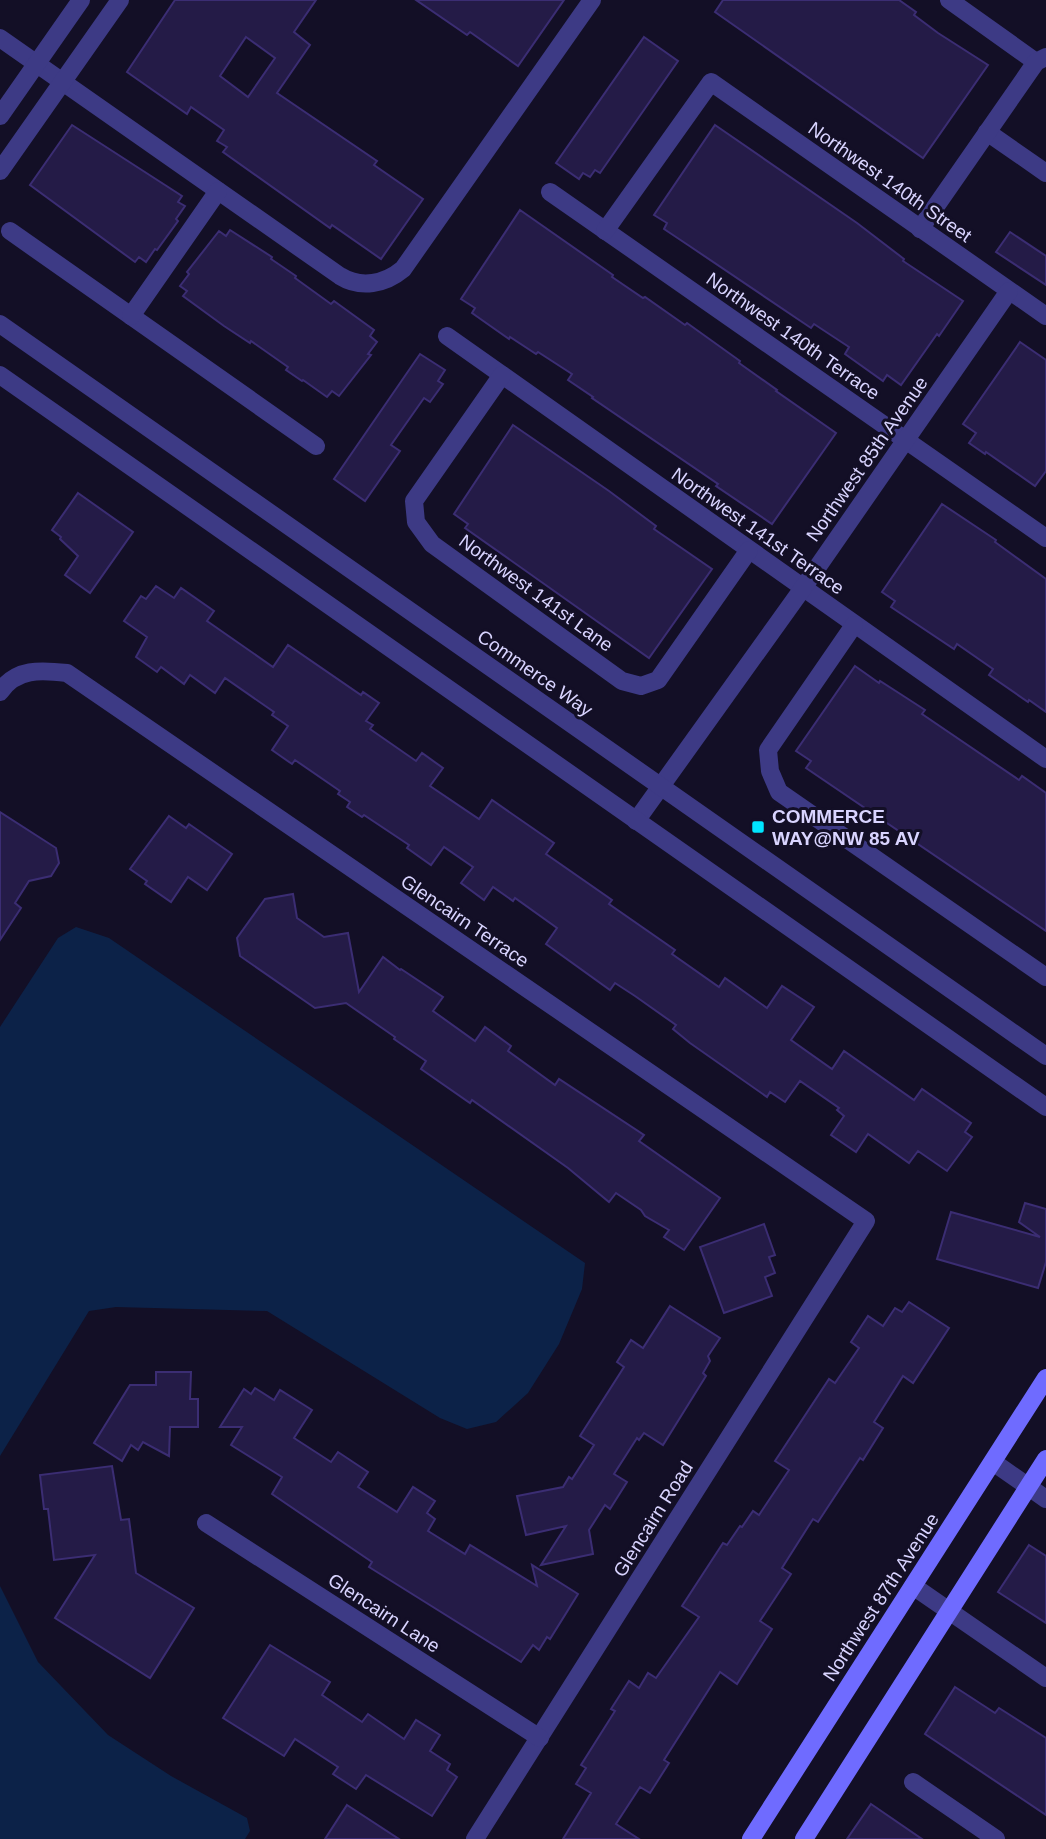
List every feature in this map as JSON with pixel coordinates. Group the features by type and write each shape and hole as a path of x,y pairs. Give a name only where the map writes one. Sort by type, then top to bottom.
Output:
{"main road":[{"name":"Northwest 87th Avenue","path":"751,1839 1046,1378"},
{"path":"804,1839 1046,1459"}],"street":[{"path":"0,116 80,0"},
{"path":"0,171 120,0"},
{"path":"0,38 345,279 364,284 392,277 406,265 592,0"},
{"path":"920,229 1041,60 949,0"},
{"name":"Northwest 140th Street","path":"605,231 711,82 1046,316"},
{"path":"987,132 1046,173"},
{"path":"131,316 218,191"},
{"name":"Northwest 140th Terrace","path":"550,191 1046,538"},
{"path":"10,231 316,446"},
{"name":"Northwest 85th Avenue","path":"636,821 803,588 1009,291"},
{"name":"Commerce Way","path":"0,324 1046,1056"},
{"name":"Northwest 141st Terrace","path":"447,336 1046,760"},
{"path":"0,375 1046,1107"},
{"name":"Northwest 141st Lane","path":"502,375 414,501 416,522 432,544 622,681 641,686 658,680 749,550"},
{"path":"854,625 768,750 770,771 779,792 1046,977"},
{"name":"Glencairn Terrace","path":"0,692 7,682 36,669 67,673 866,1221"},
{"name":"Glencairn Road","path":"475,1839 866,1221"},
{"path":"993,1462 1046,1499"},
{"name":"Glencairn Lane","path":"206,1523 540,1738"},
{"path":"913,1586 1046,1678"},
{"path":"913,1782 992,1838"}],"water":[{"path":"76,927 109,938 585,1263 582,1289 559,1344 528,1393 496,1422 467,1429 440,1418 267,1311 116,1307 89,1311 0,1456 0,1027 58,938"},
{"path":"0,1586 38,1662 108,1735 171,1776 247,1818 250,1831 245,1839 0,1839"}],"building":[{"path":"175,0 316,0 294,32 310,45 277,93 377,161 374,165 423,199 381,259 332,225 330,228 223,152 227,147 217,141 224,130 191,107 187,114 127,72","holes":["246,37 275,58 248,97 220,76"]},
{"path":"416,0 564,0 518,66 470,32 467,35"},
{"path":"723,0 899,0 938,33 988,65 923,158 715,12"},
{"path":"644,37 678,61 600,173 595,170 590,177 583,173 579,179 556,163"},
{"path":"72,125 182,196 178,202 185,206 176,219 178,221 146,262 139,257 135,262 30,185"},
{"path":"715,125 857,223 904,259 903,261 963,301 901,385 887,375 883,381 845,354 849,347 814,324 811,328 664,229 667,223 654,215"},
{"path":"520,210 643,298 685,325 687,323 836,433 772,524 568,380 572,374 538,352 536,354 510,337 509,339 472,313 475,308 461,299"},
{"path":"230,230 272,257 271,259 331,304 334,301 374,330 370,336 377,342 368,354 371,355 339,396 332,391 327,397 302,381 286,370 288,367 183,296 187,291 180,286 189,274 187,272 219,231 226,236"},
{"path":"1010,232 1046,256 1046,285 996,252"},
{"path":"1020,342 1046,360 1046,471 1035,486 969,443 976,433 963,424"},
{"path":"420,354 445,370 438,381 443,384 430,402 424,398 391,445 400,451 365,501 334,479"},
{"path":"513,425 609,491 656,526 654,529 712,569 649,658 465,528 468,524 454,514"},
{"path":"78,493 133,532 90,593 65,575 78,556 52,530"},
{"path":"942,504 996,540 995,542 1046,579 1046,712 989,675 993,669 957,644 954,649 891,607 895,601 882,592"},
{"path":"156,586 174,598 181,588 214,611 207,621 273,667 288,645 361,695 363,692 379,703 366,721 373,725 370,729 416,761 422,753 443,768 430,786 479,819 492,800 554,843 546,854 612,900 609,904 675,950 672,954 719,987 725,978 767,1008 782,986 814,1007 791,1040 832,1069 844,1051 914,1100 922,1089 971,1123 965,1132 972,1137 947,1171 918,1151 909,1163 868,1134 856,1152 831,1135 844,1116 837,1110 839,1108 800,1081 785,1102 770,1092 767,1097 690,1043 673,1029 676,1025 635,996 615,983 610,990 546,944 557,928 515,898 513,901 493,887 484,900 461,883 473,867 444,847 431,865 407,848 409,845 347,807 350,802 338,794 340,791 295,760 292,764 272,750 288,726 272,715 274,712 225,678 215,693 190,675 184,684 161,667 157,672 136,657 147,637 124,621 141,596 146,599"},
{"path":"855,666 925,710 922,714 1019,780 1022,776 1046,793 1046,931 806,768 811,761 796,751"},
{"path":"0,812 56,848 59,863 51,876 29,881 15,903 21,908 0,940"},
{"path":"169,816 186,828 189,824 232,854 207,890 188,877 171,902 145,884 147,881 130,869"},
{"path":"293,894 297,918 324,937 348,933 359,992 383,957 443,997 433,1011 475,1041 485,1027 511,1046 508,1051 555,1085 559,1079 644,1135 639,1141 720,1198 684,1250 664,1237 669,1230 645,1216 641,1210 616,1193 609,1202 568,1168 472,1100 470,1103 421,1069 426,1061 346,1003 315,1008 240,956 237,938 265,899"},
{"path":"1025,1203 1046,1209 1046,1262 1038,1288 937,1259 951,1212 1040,1237 1019,1222"},
{"path":"764,1224 775,1255 769,1257 775,1273 765,1277 772,1296 724,1313 700,1247"},
{"path":"909,1302 949,1328 913,1383 903,1376 874,1422 883,1428 863,1460 860,1458 818,1522 813,1519 782,1568 791,1574 760,1621 772,1629 737,1684 720,1672 664,1760 669,1763 650,1793 640,1787 616,1824 639,1839 563,1839 591,1793 576,1784 586,1768 581,1765 615,1711 611,1709 629,1681 639,1688 648,1673 656,1678 699,1617 682,1606 723,1543 727,1545 753,1511 759,1515 789,1470 775,1461 829,1379 835,1383 859,1348 851,1342 868,1316 883,1326 895,1308 902,1312"},
{"path":"670,1306 720,1338 708,1356 710,1361 703,1373 706,1376 663,1445 644,1433 639,1440 637,1438 614,1474 627,1482 610,1509 605,1505 589,1530 593,1554 541,1565 566,1526 526,1535 517,1496 563,1487 569,1477 572,1479 594,1445 580,1436 624,1367 617,1362 631,1340 643,1348"},
{"path":"156,1372 191,1372 190,1399 198,1399 198,1427 170,1427 169,1456 143,1442 138,1450 131,1445 122,1461 94,1443 130,1385 156,1385"},
{"path":"255,1388 274,1400 280,1390 312,1410 294,1438 331,1462 338,1452 368,1472 358,1487 397,1512 413,1487 435,1501 427,1513 435,1519 428,1531 465,1554 470,1545 537,1586 532,1565 578,1594 550,1639 547,1637 539,1650 533,1645 521,1662 369,1567 372,1562 272,1494 282,1477 231,1445 242,1427 220,1427 244,1389 251,1394"},
{"path":"112,1466 121,1520 129,1519 136,1573 194,1608 150,1678 55,1618 95,1555 54,1560 48,1509 44,1509 40,1475"},
{"path":"1029,1545 1046,1556 1046,1623 998,1592"},
{"path":"270,1645 330,1682 322,1695 362,1722 368,1714 404,1739 416,1720 440,1735 430,1751 450,1764 447,1770 457,1777 432,1816 366,1775 356,1789 333,1774 338,1767 295,1739 284,1756 223,1718"},
{"path":"955,1687 995,1713 999,1708 1046,1738 1046,1815 925,1734"},
{"path":"871,1804 922,1839 847,1839"},
{"path":"347,1805 399,1839 325,1839"}],"place":[{"name":"COMMERCE WAY@NW 85 AV","path":"758,827"}]}
